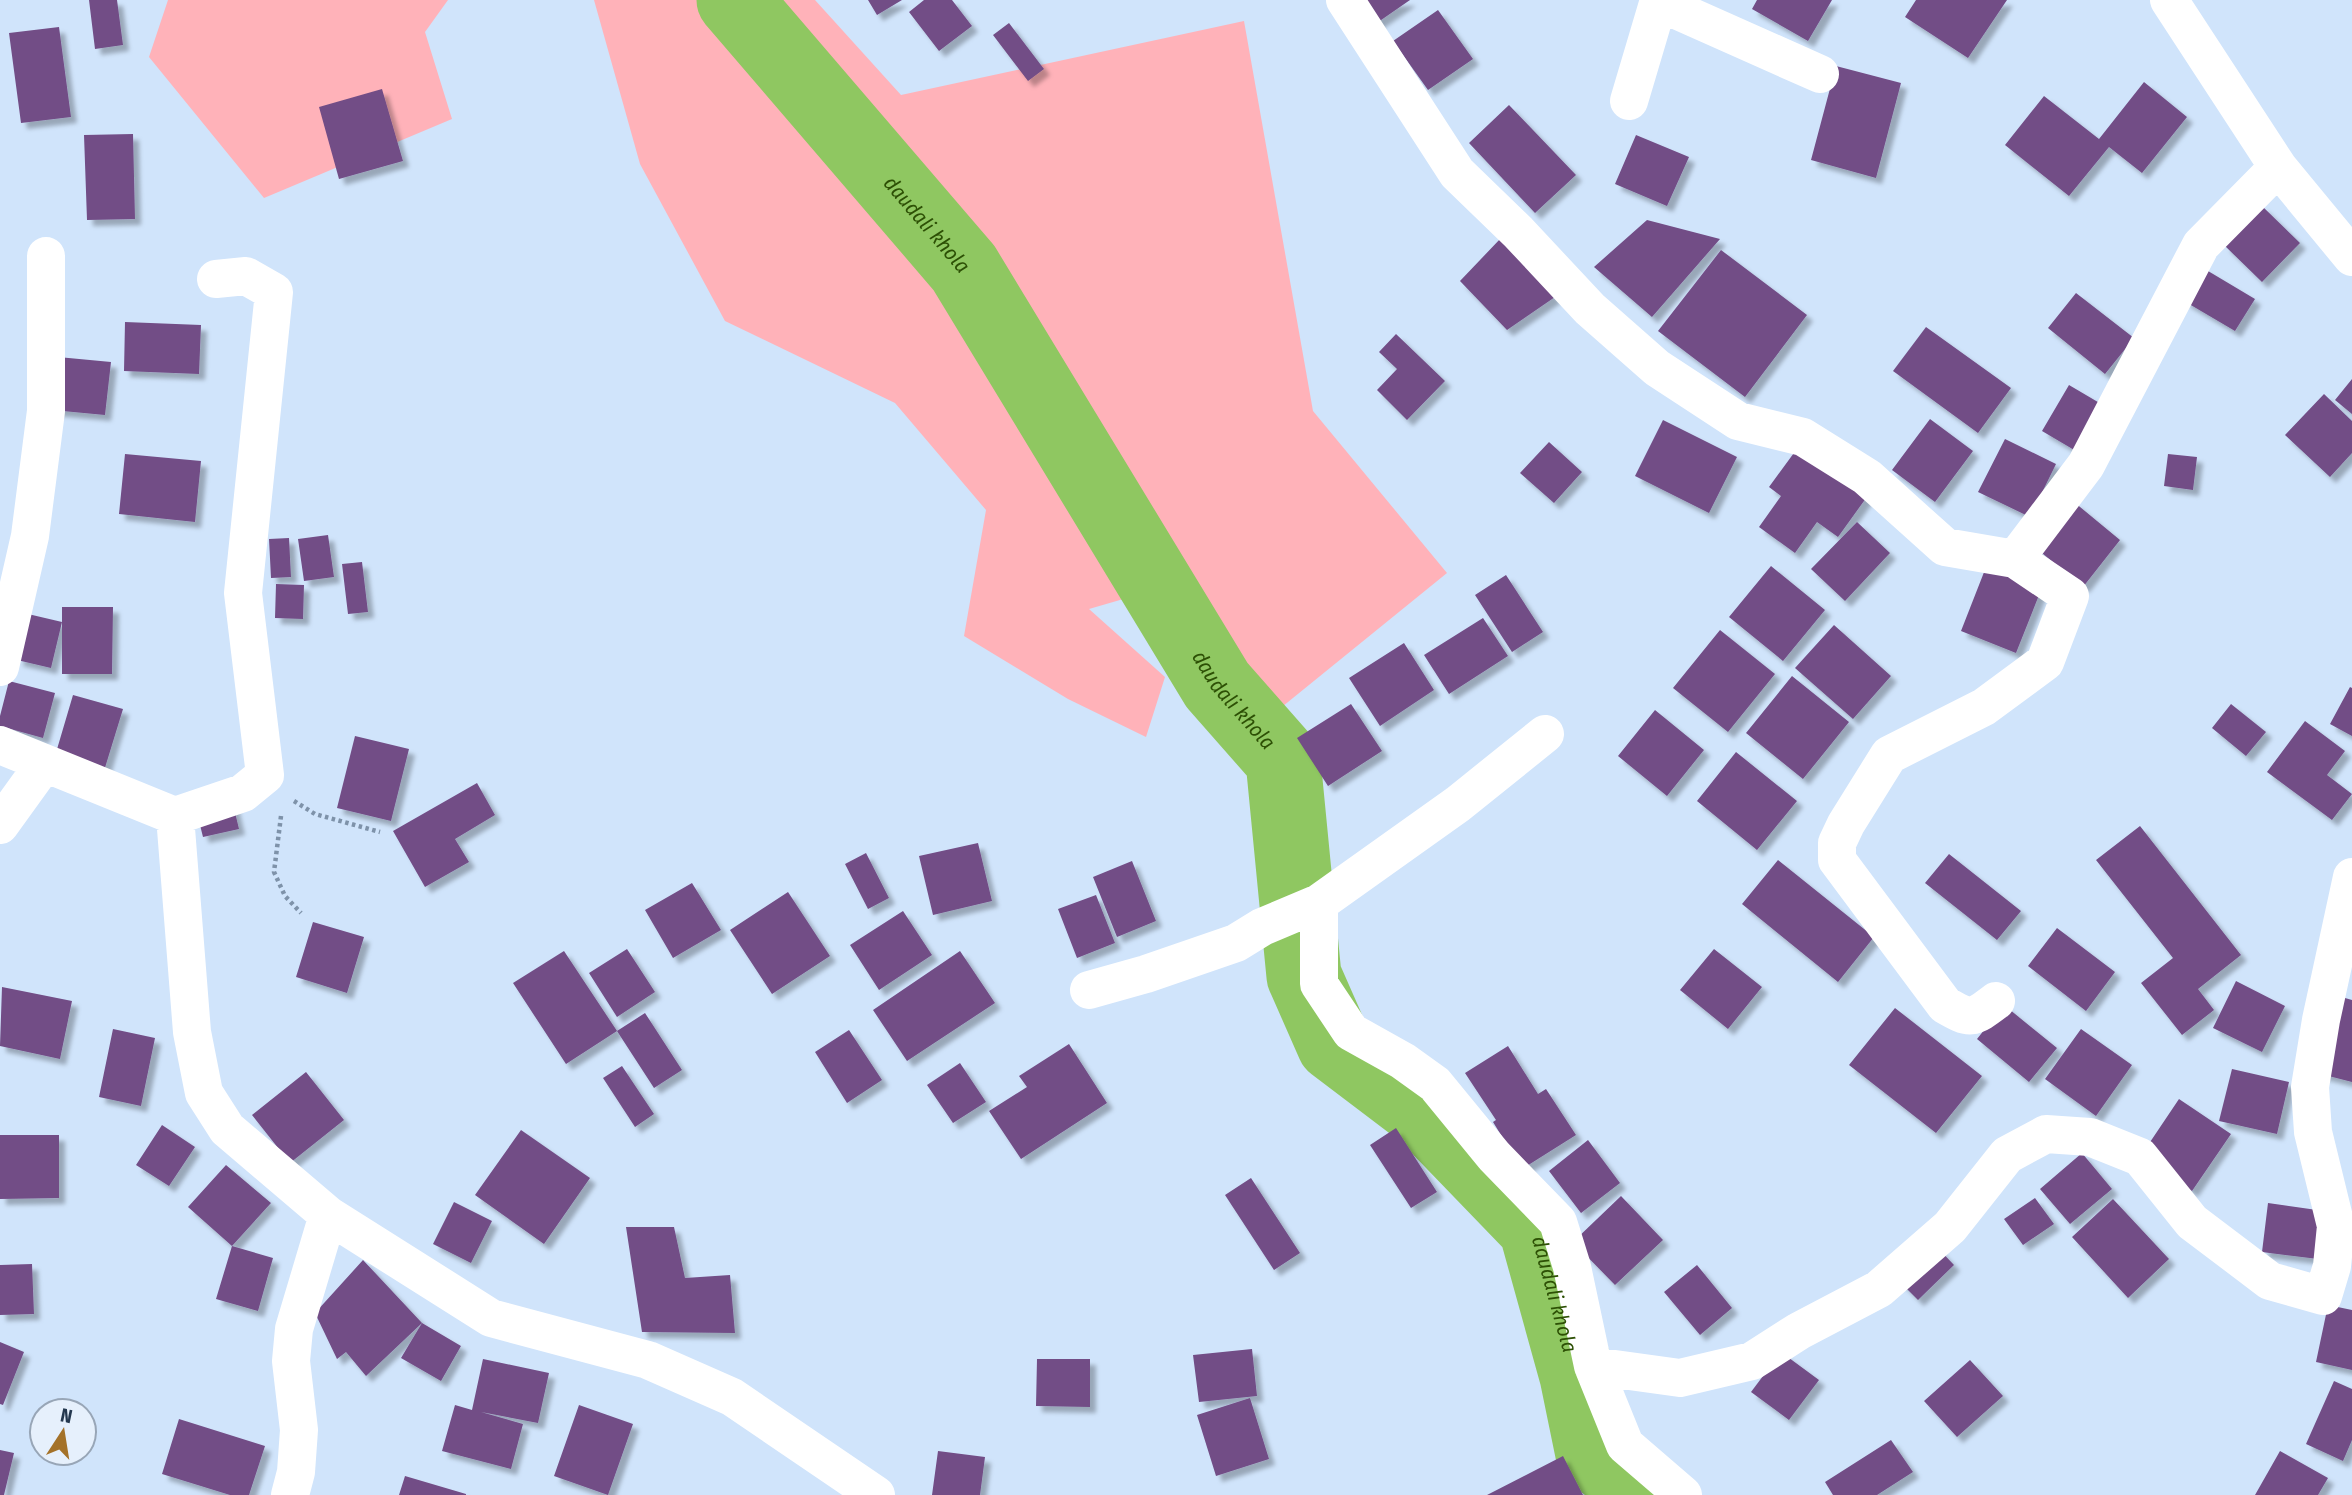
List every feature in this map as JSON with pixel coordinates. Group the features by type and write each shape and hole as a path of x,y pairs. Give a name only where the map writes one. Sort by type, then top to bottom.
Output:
{"street":[{"path":"1345,0 1457,173 1518,232 1590,309 1657,368 1738,421 1804,437 1867,477 1945,547 2015,559 2070,596 2045,662 1984,707 1889,755 1837,843 1837,860 1945,1005 1965,1016 1975,1016 1996,1001"},
{"path":"2169,0 2278,167 2352,257"},
{"path":"1629,100 1659,1 1820,74"},
{"path":"2015,559 2086,465 2201,245 2278,167"},
{"path":"0,667 30,536 46,411 46,256"},
{"path":"0,745 175,817 243,793 275,785 243,593 274,292 246,276 216,279"},
{"path":"1089,990 1146,974 1236,943 1262,927 1319,903 1458,804 1545,734"},
{"path":"0,825 44,764"},
{"path":"175,817 192,1032 204,1093 227,1129 328,1215 491,1318 648,1360 732,1397 876,1495"},
{"path":"1593,1366 1680,1378 1752,1361 1799,1331 1879,1289 1950,1227 2007,1155 2046,1133 2090,1137 2140,1157 2192,1222 2270,1281 2338,1294 2332,1266 2336,1226 2313,1132 2310,1087 2321,1020 2352,877"},
{"path":"1319,903 1319,984 1351,1032 1403,1061 1435,1084 1494,1156 1558,1222 1572,1267 1593,1366 1625,1445 1684,1495"},
{"path":"290,1495 296,1472 299,1430 290,1361 294,1329 328,1215"}],"path":[{"path":"275,785 315,814 380,832"},
{"path":"275,785 274,872 285,896 301,913"}],"shaded area":[{"path":"168,0 448,0 425,32 452,119 264,198 149,57"},
{"path":"594,0 815,0 901,95 1244,21 1313,411 1447,573 1272,715 1175,584 1089,609 1165,677 1146,737 1068,699 964,636 986,510 895,403 725,321 640,164"}],"building":[{"path":"89,0 117,0 123,45 95,49"},
{"path":"868,0 902,0 877,15"},
{"path":"924,0 952,0 972,26 939,51 909,12"},
{"path":"1352,0 1410,0 1371,27"},
{"path":"1757,0 1832,0 1808,41 1752,9"},
{"path":"1916,0 2007,0 1968,58 1905,17"},
{"path":"1438,10 1473,59 1428,90 1393,41"},
{"path":"1009,23 1044,69 1028,81 993,35"},
{"path":"59,27 71,117 21,123 9,33"},
{"path":"1836,66 1901,83 1876,178 1811,160"},
{"path":"2144,82 2187,117 2142,173 2109,147 2069,196 2005,145 2044,96 2099,139"},
{"path":"382,89 403,161 339,179 319,107"},
{"path":"1509,105 1576,175 1535,213 1469,143"},
{"path":"133,134 135,219 87,220 84,135"},
{"path":"1636,135 1689,157 1667,206 1615,184"},
{"path":"2262,206 2300,243 2262,282 2224,245"},
{"path":"1647,220 1720,239 1652,317 1594,267"},
{"path":"1501,238 1555,297 1507,330 1460,281"},
{"path":"1721,250 1807,315 1745,397 1658,331"},
{"path":"2203,268 2255,299 2235,331 2184,301"},
{"path":"2076,293 2134,338 2105,374 2048,328"},
{"path":"125,322 201,325 199,374 124,371"},
{"path":"1926,327 2011,388 1978,433 1893,371"},
{"path":"1396,334 1445,381 1407,420 1377,390 1397,369 1379,352"},
{"path":"58,357 111,362 105,415 52,410"},
{"path":"2352,379 2352,414 2335,400"},
{"path":"2069,385 2108,408 2081,454 2042,431"},
{"path":"2324,394 2352,421 2352,453 2330,477 2285,435"},
{"path":"1930,419 1973,451 1935,502 1892,470"},
{"path":"1663,420 1737,457 1709,513 1635,476"},
{"path":"2005,439 2056,464 2030,517 1978,492"},
{"path":"1549,442 1582,472 1554,503 1520,473"},
{"path":"1799,446 1869,494 1838,537 1817,522 1795,553 1759,527 1781,496 1769,487"},
{"path":"125,454 201,461 195,522 119,514"},
{"path":"2168,454 2197,457 2193,490 2164,486"},
{"path":"2074,502 2120,540 2083,587 2036,548"},
{"path":"1857,522 1890,553 1845,601 1811,569"},
{"path":"328,535 334,577 304,581 298,539"},
{"path":"289,538 291,577 271,578 269,539"},
{"path":"362,562 368,612 348,614 342,564"},
{"path":"1988,562 2043,585 2016,653 1961,631"},
{"path":"1771,566 1825,610 1783,661 1729,617"},
{"path":"1506,575 1543,632 1512,652 1475,595"},
{"path":"276,584 304,585 303,619 275,618"},
{"path":"62,607 113,607 112,674 62,674"},
{"path":"28,614 62,622 51,668 17,660"},
{"path":"1483,618 1508,656 1449,694 1424,655"},
{"path":"1834,625 1891,676 1853,719 1795,668"},
{"path":"1720,630 1775,674 1728,732 1673,688"},
{"path":"1404,643 1434,690 1380,726 1349,678"},
{"path":"1792,676 1849,722 1803,779 1746,733"},
{"path":"9,681 55,693 43,738 0,726"},
{"path":"2350,687 2352,688 2352,736 2330,724"},
{"path":"73,695 123,709 104,771 55,756"},
{"path":"1351,704 1382,751 1328,786 1297,738"},
{"path":"2231,704 2266,732 2246,756 2212,728"},
{"path":"1655,710 1704,750 1667,796 1618,756"},
{"path":"2305,721 2345,751 2327,775 2352,794 2332,820 2267,772"},
{"path":"355,736 409,749 391,821 337,808"},
{"path":"1736,752 1797,801 1757,850 1697,801"},
{"path":"477,783 495,815 455,839 469,862 425,887 393,831"},
{"path":"233,804 239,829 203,837 197,813"},
{"path":"2140,826 2241,955 2198,989 2214,1010 2182,1035 2141,983 2173,958 2096,860"},
{"path":"978,843 992,901 933,915 919,856"},
{"path":"866,853 889,898 868,909 845,864"},
{"path":"1949,854 2021,911 1997,940 1925,883"},
{"path":"1778,860 1874,937 1838,982 1742,904"},
{"path":"1132,861 1156,921 1117,937 1093,877"},
{"path":"692,883 721,930 673,958 645,910"},
{"path":"788,892 830,956 772,994 730,930"},
{"path":"1096,895 1115,943 1077,958 1058,909"},
{"path":"903,911 932,955 879,990 850,945"},
{"path":"313,922 364,937 347,993 296,977"},
{"path":"2057,928 2115,972 2086,1011 2028,966"},
{"path":"627,949 655,992 617,1017 589,973"},
{"path":"1714,949 1762,987 1728,1029 1680,990"},
{"path":"564,951 617,1031 566,1064 513,983"},
{"path":"960,951 995,1003 907,1061 873,1010"},
{"path":"2236,981 2285,1006 2262,1052 2213,1028"},
{"path":"2,987 72,1001 60,1059 0,1046"},
{"path":"2338,996 2352,1000 2352,1082 2317,1073"},
{"path":"2004,1005 2057,1048 2029,1082 1977,1039"},
{"path":"1895,1008 1982,1076 1936,1133 1849,1065"},
{"path":"645,1013 682,1070 654,1088 617,1031"},
{"path":"113,1029 155,1038 141,1106 99,1097"},
{"path":"2081,1029 2132,1065 2096,1116 2045,1079"},
{"path":"849,1030 882,1080 847,1103 815,1052"},
{"path":"1069,1044 1107,1103 1021,1159 989,1111 1027,1087 1019,1076"},
{"path":"1508,1046 1538,1094 1546,1089 1576,1135 1522,1169 1493,1122 1496,1120 1465,1073"},
{"path":"960,1063 986,1102 953,1123 927,1085"},
{"path":"622,1066 654,1114 635,1127 603,1078"},
{"path":"2232,1069 2289,1082 2277,1134 2219,1121"},
{"path":"306,1072 344,1120 290,1163 252,1115"},
{"path":"2179,1099 2231,1134 2192,1191 2140,1157"},
{"path":"162,1125 195,1147 169,1186 136,1165"},
{"path":"1396,1128 1437,1192 1411,1208 1370,1145"},
{"path":"521,1130 590,1178 544,1244 475,1195"},
{"path":"0,1135 59,1135 59,1198 0,1199"},
{"path":"1588,1140 1620,1183 1581,1213 1549,1171"},
{"path":"2082,1153 2112,1189 2070,1224 2040,1189"},
{"path":"226,1165 271,1203 232,1246 188,1207"},
{"path":"1251,1178 1300,1253 1274,1270 1225,1195"},
{"path":"1621,1196 1663,1240 1615,1285 1573,1242"},
{"path":"2035,1198 2054,1224 2023,1245 2004,1219"},
{"path":"2113,1199 2169,1259 2128,1298 2072,1237"},
{"path":"454,1202 492,1221 471,1263 433,1244"},
{"path":"2268,1203 2324,1211 2318,1259 2262,1252"},
{"path":"626,1227 674,1227 685,1278 730,1275 735,1333 642,1332"},
{"path":"1935,1245 1954,1265 1918,1300 1899,1281"},
{"path":"232,1246 273,1258 258,1311 216,1299"},
{"path":"363,1260 422,1323 366,1376 346,1352 337,1359 315,1313"},
{"path":"32,1264 34,1314 0,1315 0,1265"},
{"path":"1697,1265 1732,1308 1700,1335 1664,1292"},
{"path":"2328,1305 2352,1310 2352,1370 2316,1362"},
{"path":"422,1323 461,1346 441,1381 401,1358"},
{"path":"0,1342 24,1352 3,1405 0,1404"},
{"path":"1252,1349 1257,1396 1199,1402 1193,1355"},
{"path":"1781,1352 1819,1380 1789,1420 1751,1392"},
{"path":"483,1359 549,1373 538,1423 481,1412 523,1424 511,1469 442,1451 455,1405 472,1410"},
{"path":"1037,1359 1090,1359 1090,1407 1036,1406"},
{"path":"1970,1360 2003,1396 1957,1437 1924,1401"},
{"path":"2334,1381 2352,1389 2352,1440 2343,1461 2306,1444"},
{"path":"1250,1398 1269,1459 1216,1476 1197,1415"},
{"path":"579,1405 633,1424 608,1495 554,1476"},
{"path":"179,1419 265,1446 249,1495 230,1495 162,1474"},
{"path":"1891,1440 1913,1472 1877,1495 1833,1495 1825,1482"},
{"path":"0,1450 14,1453 4,1495 0,1495"},
{"path":"938,1451 985,1457 980,1495 932,1495"},
{"path":"2280,1451 2328,1478 2318,1495 2255,1495"},
{"path":"1563,1456 1583,1495 1487,1495"},
{"path":"405,1476 466,1494 466,1495 399,1495"}],"waterway":[{"name":"daudali khola","path":"734,0 964,268 1217,685 1283,760 1304,976 1334,1044 1425,1113 1536,1228 1577,1376 1593,1454 1647,1495"}]}
